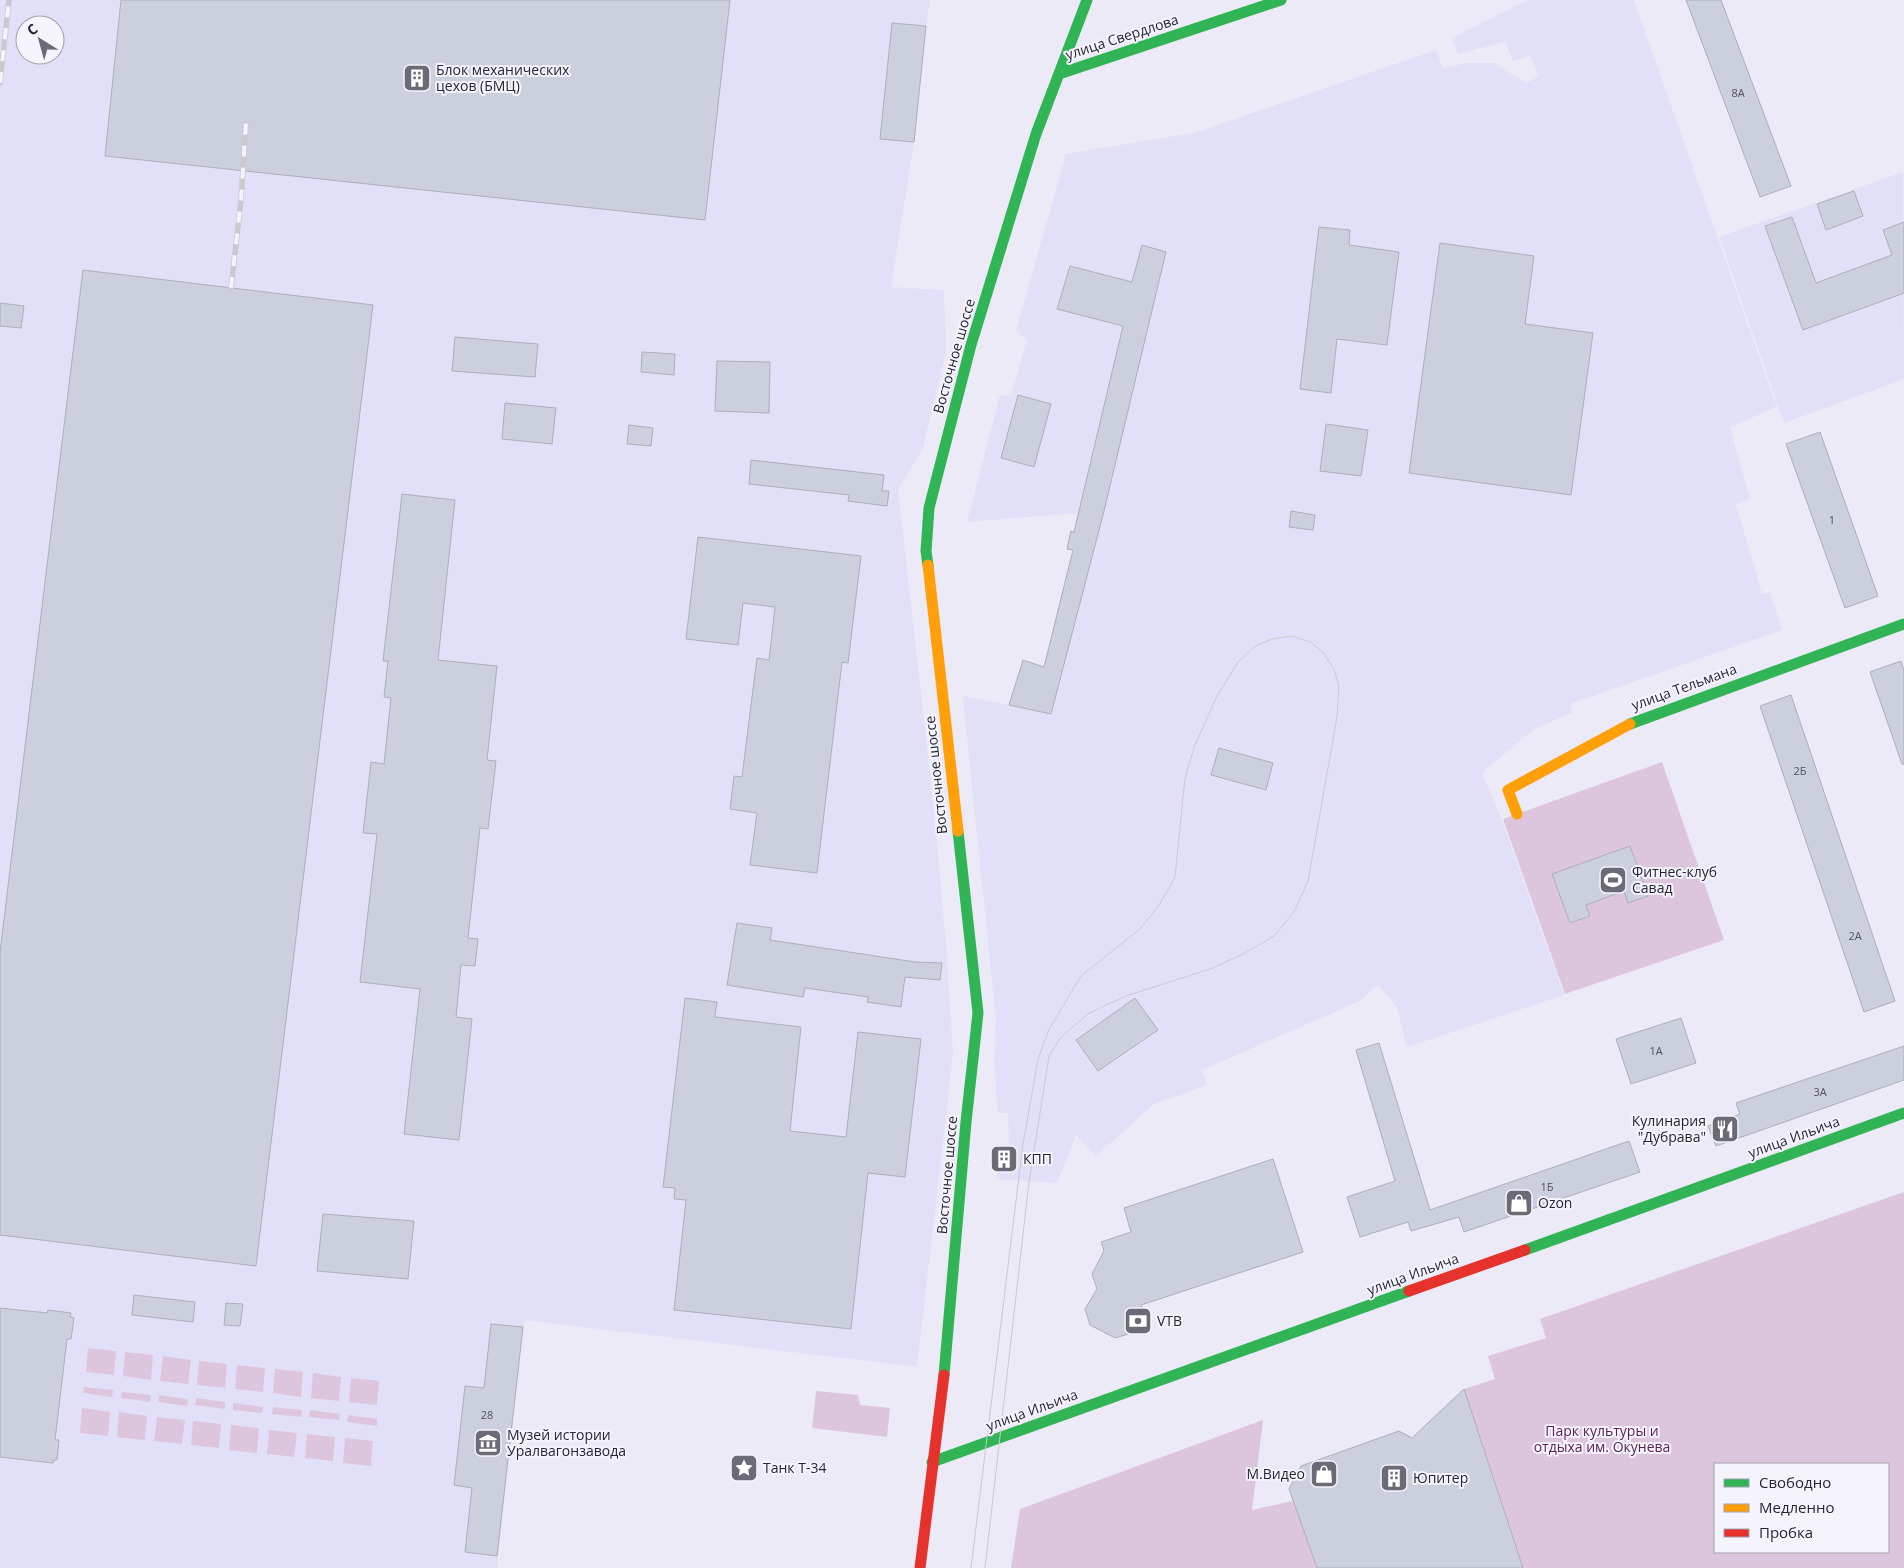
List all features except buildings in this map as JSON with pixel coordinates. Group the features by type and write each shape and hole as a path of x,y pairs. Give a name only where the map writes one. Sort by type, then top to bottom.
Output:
{"street":[{"name":"Восточное шоссе","path":"920,1568 932,1462 943,1390 978,1013 926,551 929,508 971,345 1036,134 1087,0"},
{"name":"улица Свердлова","path":"1059,74 1281,0"},
{"name":"улица Тельмана","path":"1517,814 1508,790 1636,721 1904,624"},
{"name":"улица Ильича","path":"932,1462 1703,1186 1904,1112"}],"shaded area":[{"path":"0,0 930,0 914,142 891,287 944,290 946,351 922,451 898,489 931,782 946,942 953,1054 917,1367 524,1320 497,1568 0,1568"},
{"path":"1528,0 1634,0 1777,407 1730,427 1750,499 1736,504 1762,594 1770,592 1782,630 1570,704 1572,713 1534,729 1482,773 1501,818 1564,995 1407,1047 1397,1007 1378,985 1360,1001 1202,1070 1207,1085 1154,1104 1096,1156 1076,1135 1057,1183 997,1179 999,1145 1009,1146 1008,1113 998,1113 994,1064 996,1022 963,696 1051,713 1103,511 967,522 1000,395 1011,396 1027,340 1016,331 1066,154 1194,133 1436,50 1443,68 1467,63 1494,63 1526,83 1539,76 1530,56 1513,61 1505,42 1458,54 1452,38"},
{"path":"1903,172 1904,379 1784,423 1719,237"}],"green space":[{"name":"Фитнес-клуб Савад","path":"1662,762 1724,940 1565,994 1503,819"},
{"name":"Парк культуры и отдыха им. Окунева","path":"1904,1192 1904,1568 1523,1568 1464,1389 1495,1379 1488,1356 1546,1338 1540,1319"},
{"path":"88,1348 116,1351 114,1375 86,1372"},
{"path":"125,1352 153,1355 151,1380 123,1376"},
{"path":"163,1356 191,1360 188,1384 160,1381"},
{"path":"199,1361 227,1364 225,1388 197,1385"},
{"path":"237,1365 265,1368 263,1392 235,1389"},
{"path":"275,1369 303,1372 301,1397 273,1393"},
{"path":"313,1373 341,1377 339,1401 311,1398"},
{"path":"351,1378 379,1381 377,1405 349,1402"},
{"path":"84,1387 113,1390 112,1397 83,1393"},
{"path":"816,1391 858,1395 860,1405 890,1408 887,1437 812,1428"},
{"path":"122,1392 151,1395 150,1402 121,1398"},
{"path":"159,1395 188,1399 187,1406 158,1402"},
{"path":"196,1398 225,1402 225,1409 195,1405"},
{"path":"233,1403 263,1407 262,1413 233,1410"},
{"path":"273,1407 302,1410 301,1417 272,1414"},
{"path":"82,1408 110,1412 108,1436 80,1433"},
{"path":"310,1410 340,1414 339,1420 309,1417"},
{"path":"119,1412 147,1416 145,1440 117,1437"},
{"path":"348,1415 377,1419 377,1426 347,1422"},
{"path":"157,1417 185,1420 182,1444 154,1441"},
{"path":"1263,1420 1252,1510 1293,1501 1317,1568 1011,1568 1020,1509"},
{"path":"193,1421 221,1424 219,1448 191,1445"},
{"path":"231,1425 259,1428 257,1453 229,1450"},
{"path":"269,1430 297,1433 294,1457 267,1454"},
{"path":"307,1434 335,1437 333,1461 305,1458"},
{"path":"345,1438 373,1441 371,1466 343,1463"}],"tram line":[{"path":"971,1568 1023,1144 1038,1059 1049,1029 1081,976 1140,929 1159,905 1175,877 1185,778 1195,745 1217,696 1238,662 1254,647 1272,639 1292,636 1310,642 1322,651 1334,669 1339,687 1337,717 1308,881 1294,912 1274,936 1245,953 1213,968 1126,996 1089,1013 1060,1038 1049,1056 1029,1182 985,1568"}],"railway":[{"path":"0,83 9,0"},
{"path":"231,288 241,200 246,123"}],"traffic: fast":[{"path":"928,565 926,551 929,508 971,345 1036,134 1087,0"},
{"path":"1059,74 1281,0"},
{"path":"1630,724 1904,624"},
{"path":"944,1375 966,1122 978,1013 958,831"},
{"path":"1525,1250 1904,1113"},
{"path":"932,1462 1409,1291"}],"traffic: slow":[{"path":"928,565 958,831"},
{"path":"1517,814 1508,790 1630,724"}],"traffic: jam":[{"path":"1409,1291 1525,1250"},
{"path":"920,1568 944,1375"}],"place":[{"name":"Блок механических цехов (БМЦ)","path":"417,78"},
{"name":"Фитнес-клуб Савад","path":"1613,880"},
{"name":"Кулинария \"Дубрава\"","path":"1725,1129"},
{"name":"КПП","path":"1004,1159"},
{"name":"Ozon","path":"1519,1203"},
{"name":"VTB","path":"1138,1321"},
{"name":"Музей истории Уралвагонзавода","path":"488,1443"},
{"name":"Танк Т-34","path":"744,1468"},
{"name":"М.Видео","path":"1324,1474"},
{"name":"Юпитер","path":"1394,1478"}]}
